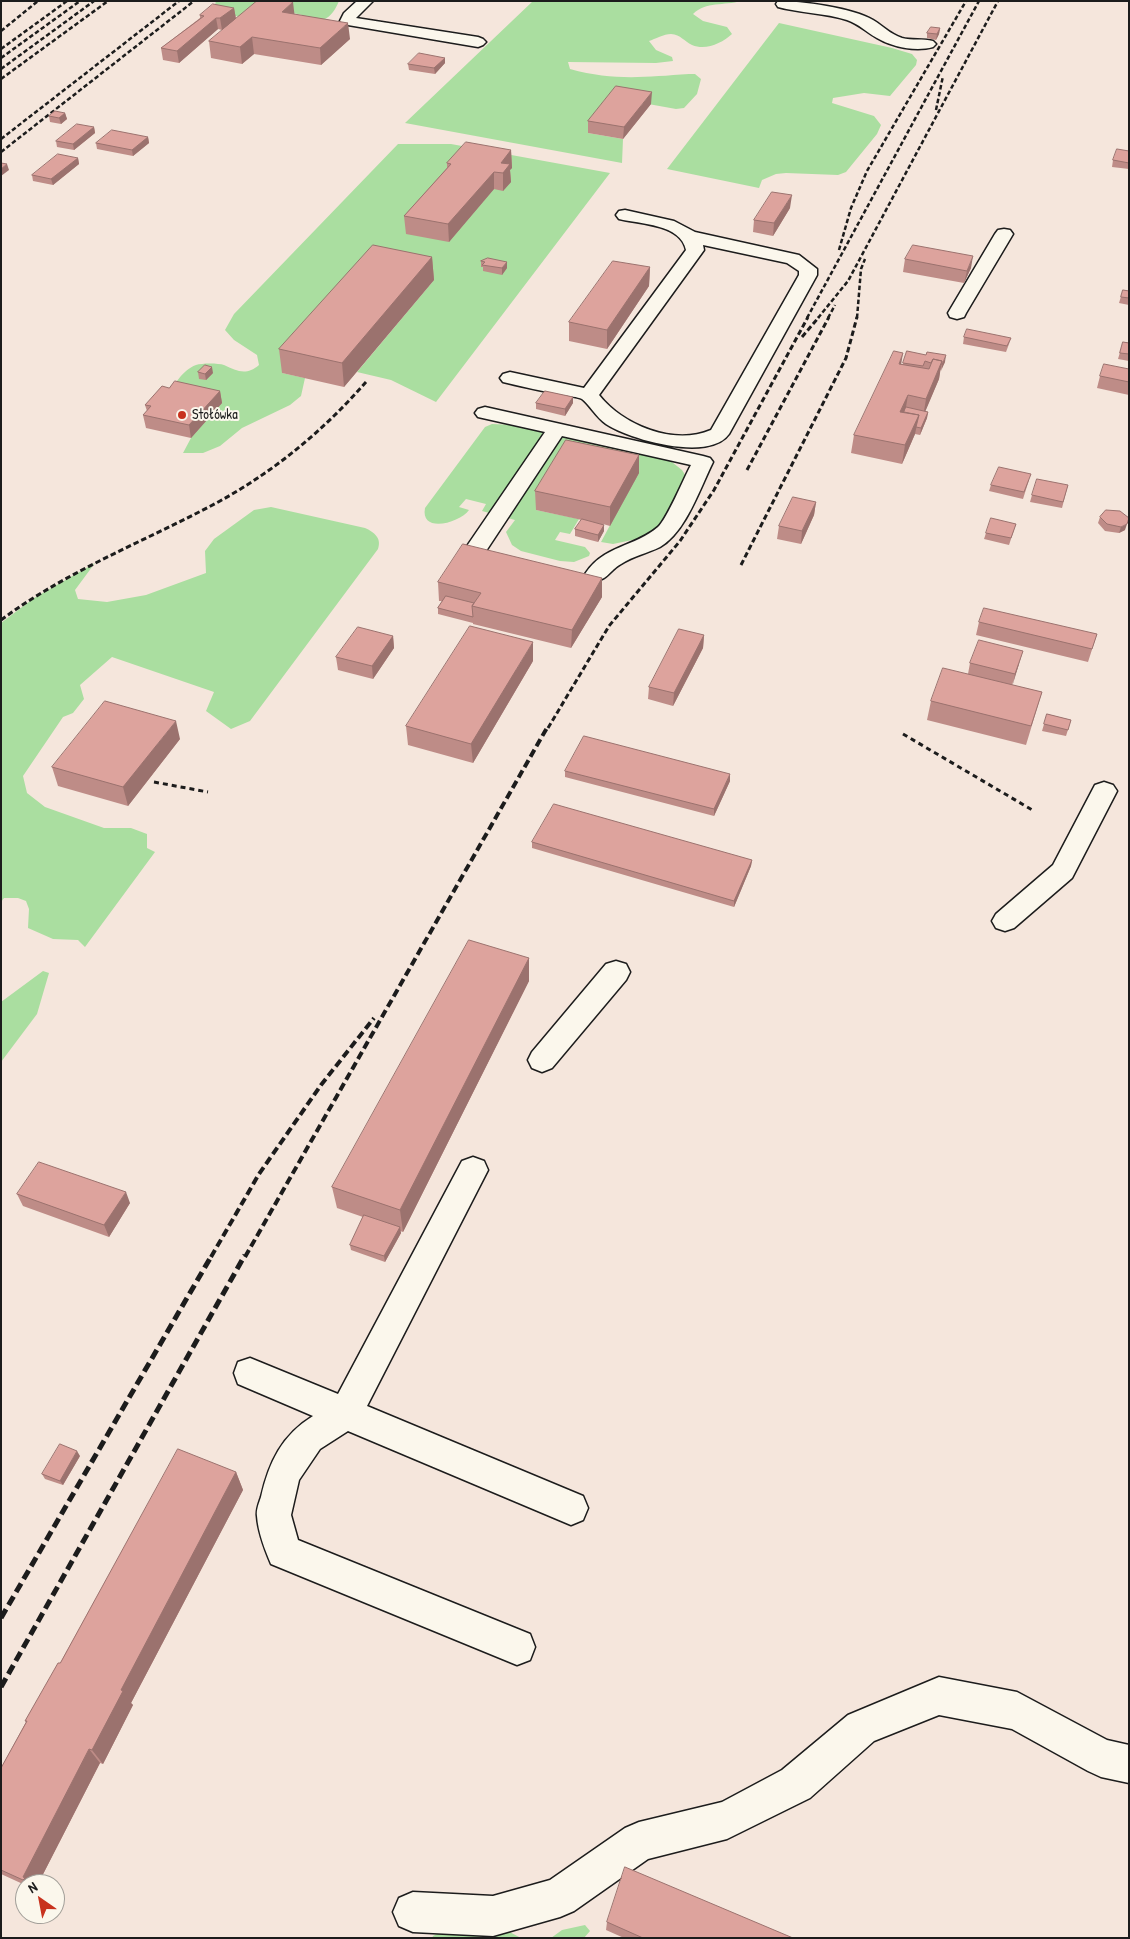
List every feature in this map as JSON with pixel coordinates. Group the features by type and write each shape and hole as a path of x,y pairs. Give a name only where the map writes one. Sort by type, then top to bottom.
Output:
{"lane":[{"path":"366,1 349,16 347,21 478,42"},
{"path":"783,4 849,16 867,23 882,35 902,43 928,44"},
{"path":"510,378 589,395 606,415 635,431 682,442 702,440 718,434 808,275 808,269 794,259 692,237 677,228 626,215"},
{"path":"957,313 1004,234"},
{"path":"589,395 695,250 692,237"},
{"path":"485,413 703,462 669,529 652,542 631,549 611,560 596,574"},
{"path":"478,546 557,429"},
{"path":"1005,921 1063,871 1104,791"},
{"path":"542,1060 616,972"},
{"path":"473,1170 346,1413 308,1438 282,1474 274,1515 283,1552 517,1647"},
{"path":"250,1373 571,1508"},
{"path":"413,1912 493,1916 560,1897 639,1842 727,1820 796,1784 861,1728 939,1696 1017,1711 1101,1758 1129,1764"}],"path":[{"path":"903,734 1034,811"},
{"path":"154,782 208,792"}],"green space":[{"path":"216,1 339,1 329,17 315,22 302,23 302,15 276,9 241,17 213,12"},
{"path":"533,1 741,1 709,5 693,14 703,21 727,27 732,34 719,43 708,47 697,47 671,34 649,41 656,50 672,57 673,61 656,63 568,62 570,69 615,77 695,74 701,79 697,94 684,108 676,109 615,98 588,133 623,139 622,163 405,123"},
{"path":"779,23 912,54 917,60 916,65 890,96 864,93 833,98 832,103 874,116 881,125 877,134 846,172 838,175 776,174 762,180 759,188 667,169"},
{"path":"398,144 451,144 610,173 436,402 391,380 357,372 434,280 282,373 305,378 301,396 290,405 242,428 220,446 203,453 183,453 191,438 165,399 175,384 186,371 199,364 221,364 242,371 250,370 259,365 257,355 234,340 225,330 234,314"},
{"path":"492,424 514,425 663,455 682,470 687,478 687,489 657,529 637,539 613,544 601,542 638,473 536,510 579,519 570,534 560,532 555,540 585,547 590,553 589,556 574,562 560,561 521,551 512,545 506,532 515,520 482,511 486,504 466,499 459,507 469,510 458,519 442,524 428,521 425,516 425,508 485,427"},
{"path":"271,507 365,528 371,531 378,539 378,549 250,721 231,729 206,711 214,692 112,657 80,685 84,699 73,713 63,717 23,776 27,793 45,807 104,828 131,828 147,834 147,848 155,852 85,947 78,940 53,939 28,928 29,909 26,901 18,898 4,898 1,902 1,623 34,598 95,563 75,590 78,599 107,602 146,595 206,573 205,551 214,539 254,510"},
{"path":"43,971 49,973 37,1014 1,1062 1,1002"},
{"path":"455,1925 502,1928 521,1938 432,1938"},
{"path":"585,1925 590,1931 584,1938 551,1938 562,1930"}],"building":[{"path":"257,1 293,2 282,12 348,23 320,48 252,37 240,47 209,41"},
{"path":"213,4 234,8 220,18 216,18 177,51 161,48 204,16 200,15"},
{"path":"931,27 940,28 937,34 927,33"},
{"path":"419,53 445,58 434,68 408,64"},
{"path":"616,86 652,92 624,127 588,121"},
{"path":"55,111 65,113 59,118 49,116"},
{"path":"77,124 94,127 73,144 56,141"},
{"path":"112,130 148,137 132,150 96,143"},
{"path":"466,142 511,150 501,163 510,164 503,173 494,172 448,224 404,216 451,164 447,163"},
{"path":"1117,149 1129,151 1129,163 1113,160"},
{"path":"58,154 78,158 51,179 32,175"},
{"path":"1,163 7,164 1,169"},
{"path":"772,192 792,195 774,223 754,220"},
{"path":"373,245 432,257 342,363 279,349"},
{"path":"913,245 973,256 967,271 905,259"},
{"path":"488,258 507,262 502,268 482,265 485,262 481,261"},
{"path":"613,261 650,267 607,330 569,322"},
{"path":"1123,290 1129,291 1129,298 1121,297"},
{"path":"967,329 1011,338 1007,346 964,337"},
{"path":"1123,342 1129,343 1129,354 1120,353"},
{"path":"894,351 903,353 899,364 929,369 933,359 942,361 926,399 908,395 900,412 919,415 905,445 854,435"},
{"path":"907,351 926,355 927,352 946,355 942,365 942,361 933,359 931,363 925,361 923,366 903,363"},
{"path":"1104,364 1129,369 1129,382 1100,376"},
{"path":"205,365 212,367 205,374 198,372"},
{"path":"175,381 220,391 189,425 143,415 151,406 145,405 162,386 169,388"},
{"path":"545,391 573,397 565,409 536,403"},
{"path":"906,407 928,412 921,428 916,427 919,415 904,412"},
{"path":"566,440 639,455 610,507 535,491"},
{"path":"999,467 1031,474 1024,492 991,485"},
{"path":"1037,479 1068,485 1063,502 1032,495"},
{"path":"793,497 816,502 802,531 779,526"},
{"path":"1106,510 1120,511 1129,518 1127,524 1121,527 1107,524 1100,517"},
{"path":"991,518 1016,524 1011,538 986,533"},
{"path":"582,519 604,525 598,535 575,529"},
{"path":"463,544 602,578 572,630 472,606 481,593 438,582"},
{"path":"446,596 474,603 472,606 473,617 438,608"},
{"path":"984,608 1097,634 1092,649 979,622"},
{"path":"470,626 533,642 471,744 406,726"},
{"path":"358,627 393,636 372,666 336,657"},
{"path":"679,629 704,635 674,693 649,687"},
{"path":"979,640 1023,651 1015,674 970,663"},
{"path":"943,668 1042,692 1031,726 931,701"},
{"path":"105,701 176,721 123,787 52,767"},
{"path":"1047,714 1071,720 1068,730 1044,724"},
{"path":"584,736 730,774 714,809 565,771"},
{"path":"554,804 752,860 734,901 532,842"},
{"path":"469,940 529,958 400,1210 332,1187"},
{"path":"39,1162 126,1192 104,1225 17,1194"},
{"path":"364,1215 400,1227 384,1256 350,1245"},
{"path":"60,1444 77,1451 60,1481 42,1474"},
{"path":"178,1449 236,1472 121,1690 123,1691 92,1750 89,1749 25,1874 15,1874 15,1876 1,1870 1,1768 27,1721 25,1721 58,1663 60,1663"},
{"path":"625,1867 793,1938 643,1938 607,1922"}],"railway":[{"path":"1,31 38,1"},
{"path":"1,49 67,1"},
{"path":"1,58 80,1"},
{"path":"1,69 94,1"},
{"path":"1,79 108,1"},
{"path":"1,139 179,1"},
{"path":"1,152 194,1"},
{"path":"839,250 851,208 867,171 966,1"},
{"path":"807,318 979,1"},
{"path":"818,318 848,281 998,1"},
{"path":"936,110 943,76"},
{"path":"857,318 861,269 865,259"},
{"path":"828,318 835,305"},
{"path":"548,728 609,626 680,541 714,490 808,317"},
{"path":"802,337 819,317"},
{"path":"747,470 829,317"},
{"path":"741,565 846,358 857,317"},
{"path":"1,620 81,570 192,516 261,476 316,433 366,382"},
{"path":"245,1257 548,726"},
{"path":"211,1257 259,1174 321,1085 374,1018"},
{"path":"1,1618 212,1255"},
{"path":"1,1687 245,1255"}],"place":[{"name":"Stołówka","path":"182,415"}]}
